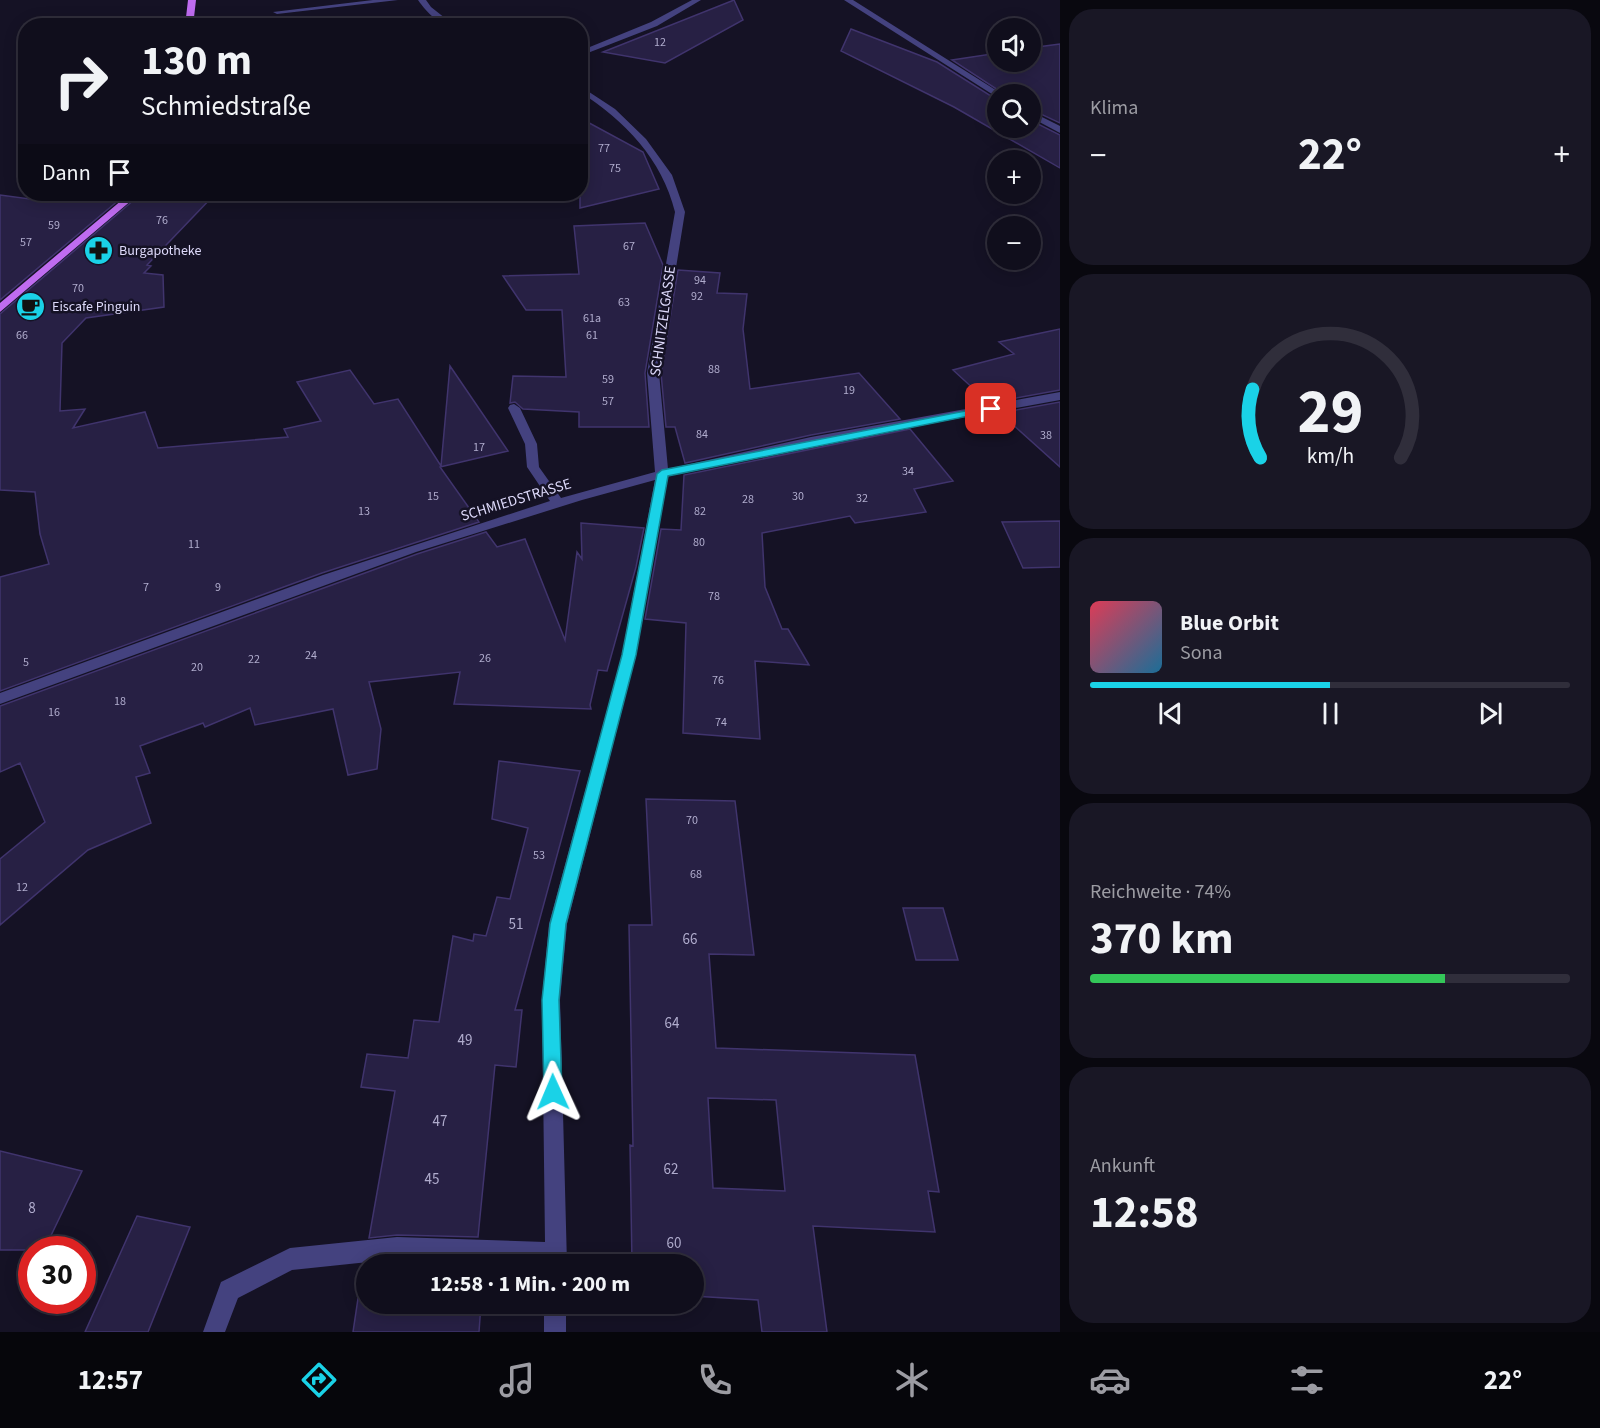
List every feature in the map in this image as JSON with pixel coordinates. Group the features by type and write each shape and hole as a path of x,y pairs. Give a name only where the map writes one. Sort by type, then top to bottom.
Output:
{"main road":[{"path":"190,18 192,0"},
{"path":"0,309 126,201"}],"street":[{"path":"277,12 394,0"},
{"path":"422,0 428,9 441,18"},
{"path":"588,51 654,24 697,0"},
{"path":"848,0 987,87"},
{"name":"SCHNITZELGASSE","path":"556,1254 551,1000 558,924 629,655 662,474 653,373 680,212 677,193 633,130 605,103 588,93"},
{"path":"1041,119 1060,130"},
{"name":"SCHMIEDSTRASSE","path":"0,699 389,555 662,474 817,441 1060,396"},
{"path":"514,408 531,444 533,466 559,504"},
{"path":"214,1332 230,1290 290,1259 397,1248 484,1254"},
{"path":"555,1314 555,1332"}],"building":[{"path":"734,0 743,20 665,63 603,52"},
{"path":"851,29 937,62 987,94 987,126 954,107 841,51"},
{"path":"1060,44 1060,123 1041,114 1041,84 989,84 952,60 987,55 987,72 1041,72 1041,47"},
{"path":"588,122 643,152 659,189 580,208 580,201 588,201"},
{"path":"1041,126 1060,135 1060,168 1041,157 1041,150 1029,150 1008,138 1041,138"},
{"path":"0,195 18,197 18,201 118,201 0,300"},
{"path":"133,201 208,201 147,265 151,266 144,273 163,275 164,307 86,318 62,343 60,411 85,409 73,428 145,412 158,448 288,437 284,429 321,421 297,382 350,370 374,404 398,399 441,466 450,366 508,451 440,467 479,522 322,573 0,691 0,577 49,564 40,534 35,492 0,490 0,314"},
{"path":"645,223 663,265 645,373 649,427 579,427 579,412 523,409 515,402 510,403 513,376 566,377 562,310 526,310 503,276 579,274 574,226"},
{"path":"678,270 720,273 717,293 747,294 743,329 750,389 859,373 900,419 811,435 685,463 675,427 666,427 661,373"},
{"path":"1060,329 1060,390 989,403 953,370 1014,354 999,342"},
{"path":"1060,402 1060,467 1000,413"},
{"path":"910,429 953,481 914,489 926,512 855,523 850,516 762,533 765,587 782,629 788,629 809,665 755,661 760,739 683,733 686,623 645,619 661,529 681,530 684,475"},
{"path":"1060,521 1060,567 1023,568 1002,522"},
{"path":"581,523 644,528 636,567 607,671 598,670 591,709 454,704 460,672 369,682 381,729 377,769 348,775 333,709 255,725 250,708 205,727 203,723 140,746 150,773 136,777 151,823 88,850 0,925 0,859 45,822 20,763 0,772 0,706 417,554 486,532 497,547 525,539 565,640 577,552 582,559"},
{"path":"499,761 580,771 515,1010 522,1010 516,1067 495,1065 478,1237 397,1235 369,1238 395,1091 361,1087 367,1054 408,1058 414,1020 439,1022 453,936 473,941 474,934 486,936 497,897 510,899 528,828 492,819"},
{"path":"646,799 735,801 754,955 709,954 716,1048 915,1055 939,1192 928,1191 935,1232 813,1226 827,1332 762,1332 758,1300 704,1297 704,1254 632,1254 630,1145 633,1146 629,925 652,925","holes":["708,1098 776,1100 785,1191 713,1188"]},
{"path":"903,908 943,908 958,960 916,960"},
{"path":"0,1151 82,1171 51,1236 18,1236 18,1250 0,1250"},
{"path":"137,1216 190,1227 148,1332 85,1332 93,1314 96,1314 96,1307"},
{"path":"356,1312 356,1314 480,1314 479,1332 353,1332"}],"place":[{"name":"Burgapotheke","path":"98,251"},
{"name":"Eiscafe Pinguin","path":"31,307"}],"route":[{"path":"553,1092 551,1000 558,924 629,655 662,474 805,443 991,409"}]}
